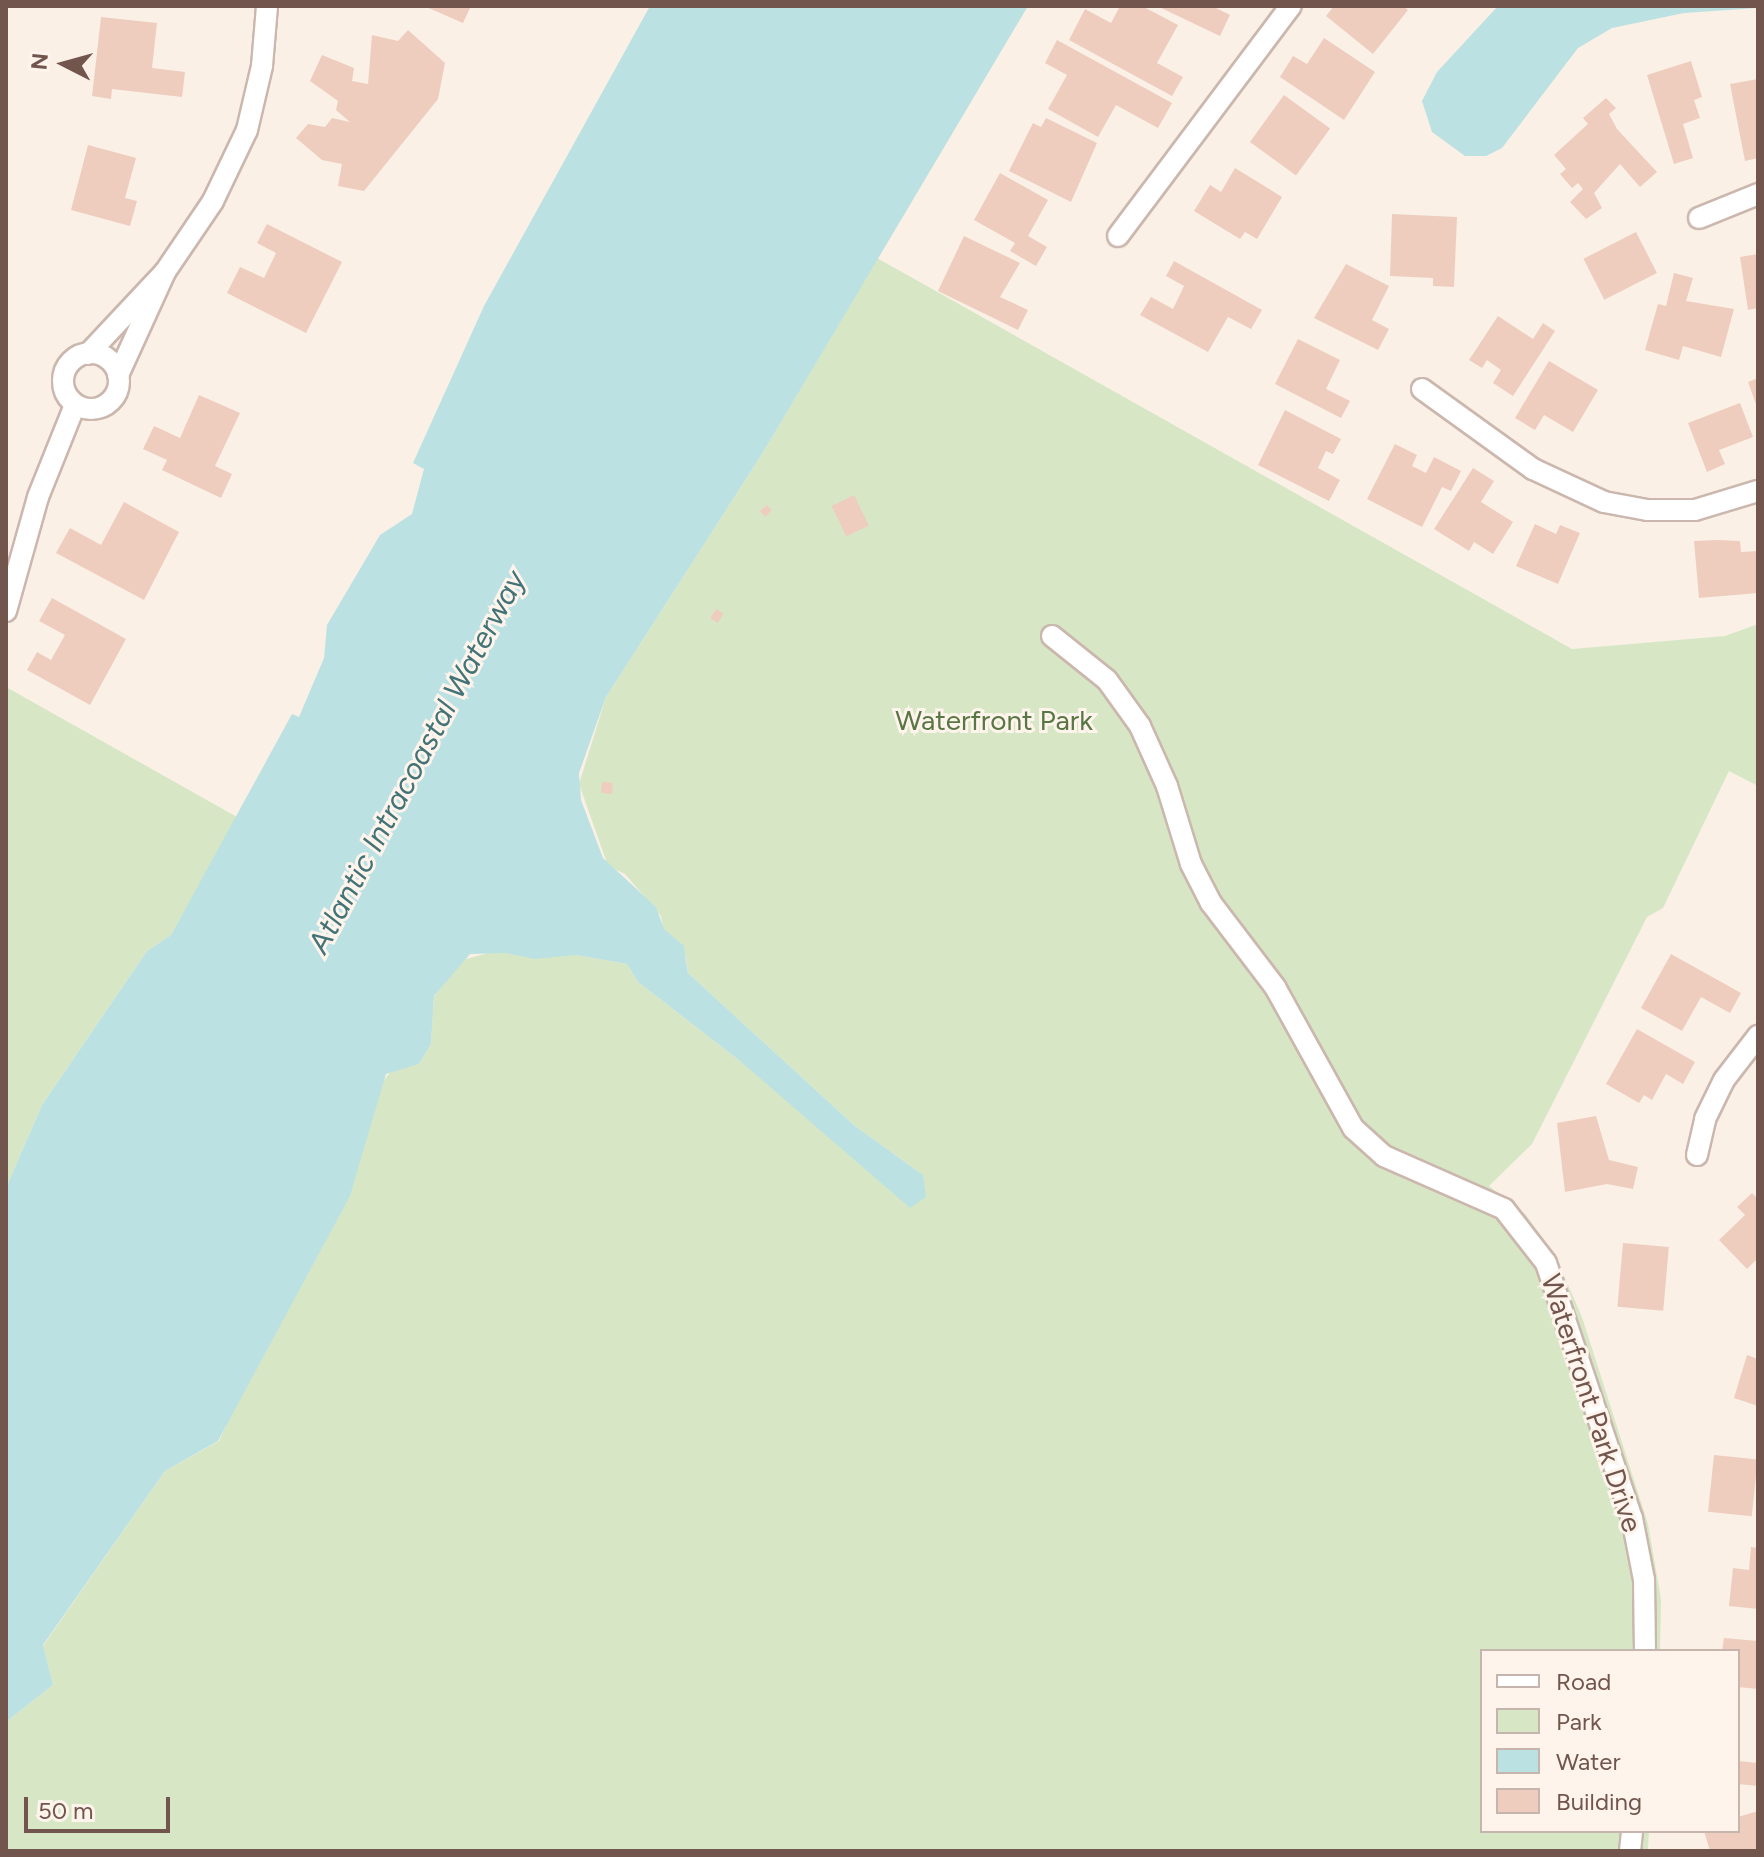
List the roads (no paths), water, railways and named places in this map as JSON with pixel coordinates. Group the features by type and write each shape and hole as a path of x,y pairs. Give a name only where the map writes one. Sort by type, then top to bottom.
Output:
{"street":[{"path":"165,272 118,375 115,395 106,405 94,409 75,405 64,390 65,372 71,361 88,354 165,272 213,201 247,130 262,66 267,6"},
{"path":"1118,236 1291,6"},
{"path":"1699,218 1758,194"},
{"path":"88,354 107,359 118,375"},
{"path":"1422,389 1533,469 1604,502 1647,510 1695,510 1758,491"},
{"path":"6,611 38,497 75,405"},
{"name":"Waterfront Park Drive","path":"1052,636 1107,680 1140,726 1167,786 1191,864 1211,903 1275,987 1353,1128 1384,1156 1504,1209 1541,1253 1565,1304 1632,1518 1644,1580 1645,1649"},
{"path":"1697,1155 1705,1119 1724,1080 1758,1036"}],"water":[{"name":"Atlantic Intracoastal Waterway","path":"650,6 1028,6 762,454 606,697 579,773 581,800 603,858 656,907 664,929 684,946 688,973 855,1126 923,1175 926,1197 910,1208 740,1061 638,982 627,964 576,955 535,959 506,953 470,954 434,996 431,1044 419,1064 386,1074 350,1196 218,1441 165,1471 43,1645 53,1685 6,1722 6,1188 42,1105 147,951 171,935 292,714 299,717 324,658 327,625 380,535 412,514 424,469 413,463 484,306"},
{"path":"1498,6 1758,8 1684,13 1612,28 1578,48 1502,148 1486,156 1465,156 1432,132 1422,101 1437,72"}],"park label":[{"name":"Waterfront Park","path":"994,720"}]}
